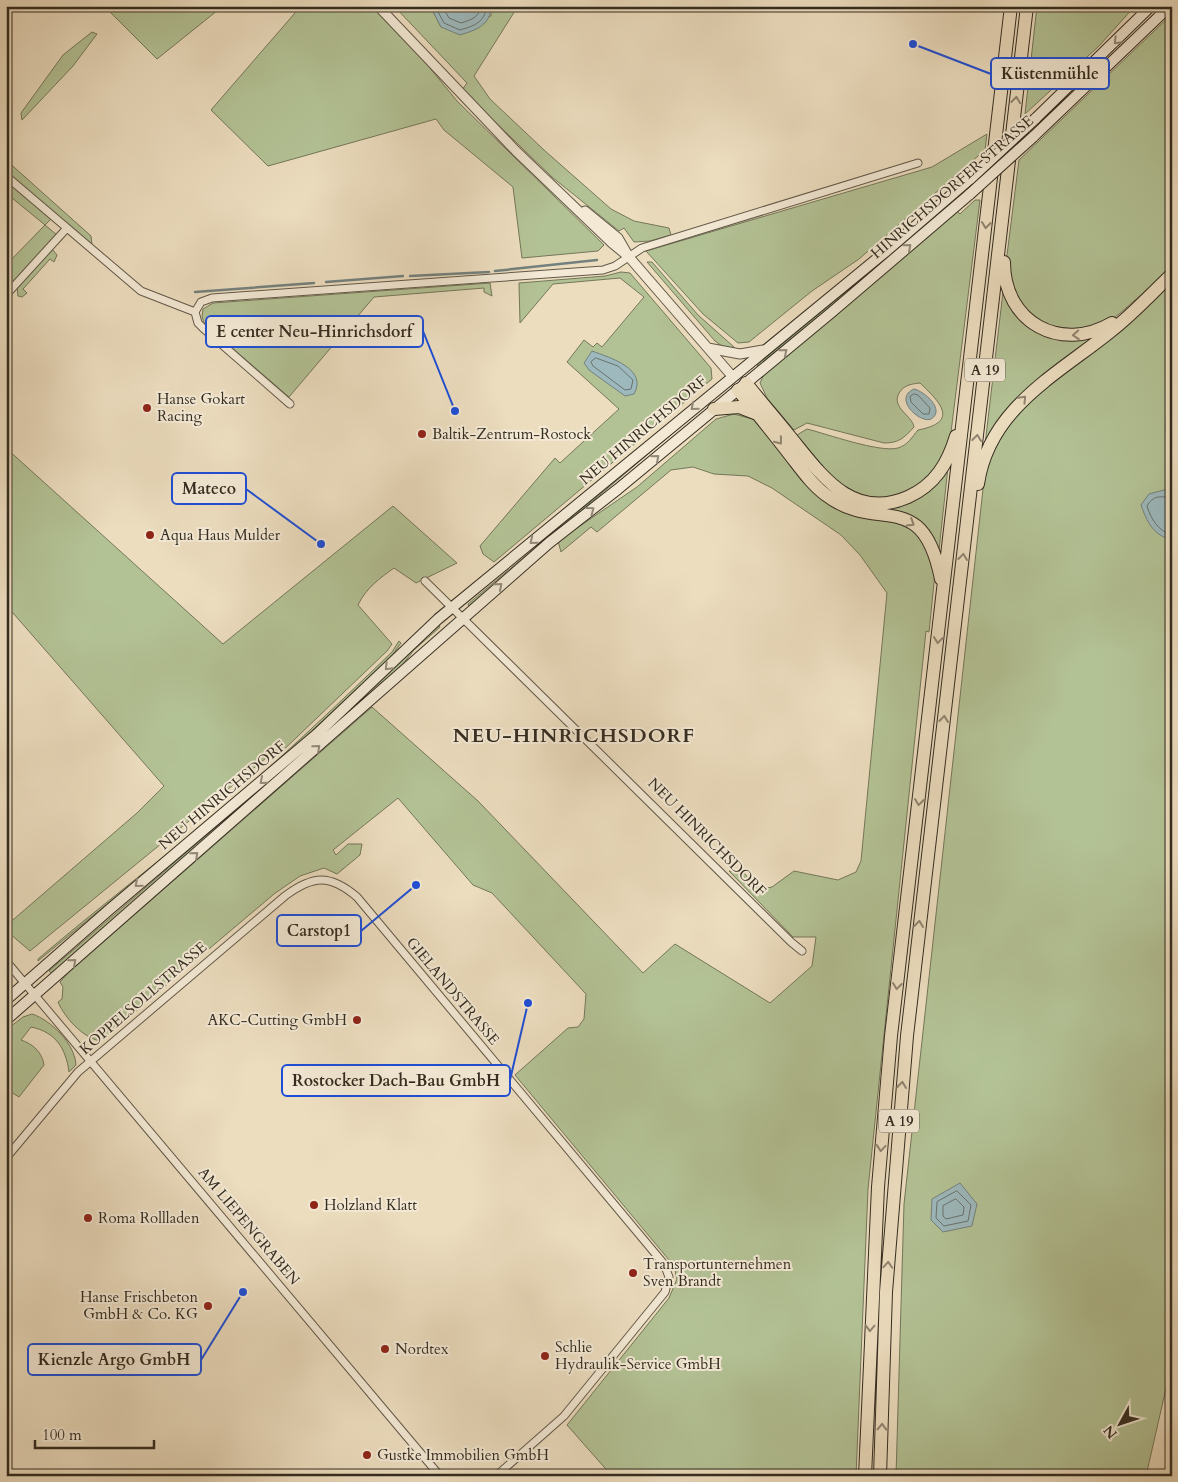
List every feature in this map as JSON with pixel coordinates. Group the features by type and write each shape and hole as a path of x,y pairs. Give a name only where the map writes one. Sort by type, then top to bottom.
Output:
{"highway":[{"name":"A 19","path":"865,1476 872,1286 891,1036 1011,6"},
{"name":"A 19","path":"880,1476 886,1292 899,1120 921,910 1027,6"},
{"path":"1003,218 1004,271 1007,287 1015,305 1035,325 1062,335 1089,333 1110,324 1149,296"},
{"path":"967,521 989,450 1008,417 1036,387 1112,330 1172,274"},
{"path":"742,386 829,484 849,497 874,502 891,501 909,496 937,476 948,459 966,402"},
{"path":"742,386 761,418 811,481 827,496 851,508 903,518 919,528 934,549 943,592"},
{"path":"714,409 739,407 752,411 761,418"}],"main road":[{"name":"HINRICHSDORFER STRASSE","path":"732,376 884,253 970,179 1035,120 1151,6"},
{"name":"HINRICHSDORFER STRASSE","path":"742,386 970,194 1033,137 1170,6"},
{"path":"732,376 742,386"},
{"name":"NEU HINRICHSDORF","path":"6,1000 317,734 451,608 732,376"},
{"name":"NEU HINRICHSDORF","path":"6,1020 566,528 613,494 742,386"},
{"path":"462,599 462,618"},
{"path":"448,630 454,621 454,614 451,608"}],"street":[{"path":"378,6 516,151 612,244 629,257 732,376"},
{"path":"290,404 203,328 198,322 195,312 201,302 212,298 580,272 616,266 642,248 918,164"},
{"path":"6,176 141,292 195,312"},
{"path":"6,295 67,228"},
{"path":"708,348 740,354 763,350"},
{"name":"NEU HINRICHSDORF","path":"425,581 802,951"},
{"name":"KOPPELSOLLSTRASSE","path":"6,1158 78,1072 91,1060 285,896 306,882 317,880"},
{"name":"GIELANDSTRASSE","path":"317,880 329,880 339,883 357,897 664,1264 669,1277 665,1292 564,1416 496,1476"},
{"name":"AM LIEPENGRABEN","path":"6,960 26,981 440,1476"}],"green space":[{"path":"104,6 223,6 157,59"},
{"path":"301,6 372,6 425,62 457,101 604,245 598,251 522,258 513,187 444,130 436,119 268,166 211,110"},
{"path":"394,6 430,6 441,27 491,16 491,6 518,6 474,76 490,99 611,209 634,221 669,228 671,235 650,241 634,242 624,228 619,231 552,177 462,90 467,83"},
{"path":"1037,6 1135,6 1099,46 1025,114"},
{"path":"1172,14 1172,268 1109,321 1079,332 1045,326 1018,303 1006,263 1019,160"},
{"path":"92,32 97,34 73,66 22,120 21,113 63,55"},
{"path":"987,134 985,150 859,259 812,291 749,342 738,343 703,314 646,251 932,167"},
{"path":"6,160 91,236 92,245 56,214 45,225 6,193"},
{"path":"975,200 980,200 949,448 926,482 894,498 863,497 833,479 797,435 807,429 867,446 890,449 898,448 907,443 918,430 939,422 942,417 942,411 934,397 920,383 911,384 903,388 897,398 898,403 914,427 901,439 884,443 807,423 794,430 767,398 760,383 764,374 957,211 960,214"},
{"path":"944,208 945,210 759,366 757,365"},
{"path":"45,225 57,235 6,289 6,265"},
{"path":"52,249 57,255 54,262 50,259 23,289 27,293 22,297 18,296 17,287"},
{"path":"647,262 652,262 698,315 734,347 734,350 722,346 715,341"},
{"path":"621,272 630,273 711,368 712,379 494,562 483,554 480,546 555,458 560,463 619,409 567,362 584,340 593,347 597,343 602,347 644,297 620,278 553,284 520,323 519,283 605,276"},
{"path":"1172,282 1172,1362 1146,1476 896,1476 904,1204 984,480 997,442 1018,412 1043,389 1135,317"},
{"path":"490,283 492,296 484,292 484,288 374,297 289,397 205,325 202,317 203,309 213,303"},
{"path":"1003,292 1023,322 1101,333 1057,366 984,453"},
{"path":"720,393 469,606 468,604"},
{"path":"734,414 756,420 808,486 907,524 924,539 935,573 929,632 926,631 868,1189 856,1476 612,1476 567,1425 669,1298 677,1279 674,1266 515,1075 568,1028 578,1027 584,1019 586,994 492,893 473,885 398,798 333,850 336,855 348,844 362,844 360,855 337,874 324,868 300,876 274,894 100,1041 81,1031 65,1014 58,1002 62,999 63,987 60,982 372,707 478,801 643,973 675,944 770,1003 812,966 816,937 793,937 729,871 743,872 762,889 772,887 794,871 838,880 856,872 861,861 887,593 860,555 841,535 772,488 748,476 714,474 693,467 671,470 597,532 591,527 561,552 558,541 637,487 716,419"},
{"path":"6,448 223,644 393,506 457,563 416,583 394,568 374,584 365,593 358,605 392,644 387,651 275,758 271,754 30,951 9,933 7,925 137,813 164,786 6,605"},
{"path":"948,467 939,550 932,539 821,488 810,472 829,490 883,506"},
{"path":"439,625 440,627 414,650 403,664 323,739 53,975 49,971 321,736"},
{"path":"399,641 401,643 391,657 271,769 38,961 38,959 258,777 392,652"},
{"path":"32,1014 47,1022 61,1034 75,1057 76,1065 69,1072 62,1049 53,1037 40,1029 31,1027 21,1040 36,1049 44,1065 19,1097 6,1089 6,1030 23,1017"}],"water":[{"path":"430,6 491,6 488,18 482,26 460,35 441,27"},
{"path":"592,351 617,361 632,371 637,385 634,394 625,396 589,370 584,363"},
{"path":"914,389 928,397 935,406 935,415 931,419 921,418 910,410 906,399 908,393"},
{"path":"1172,393 1171,481 1168,473 1166,424 1167,409"},
{"path":"1168,489 1172,497 1172,540 1165,538 1155,531 1141,505 1149,494"},
{"path":"960,1183 977,1204 972,1226 943,1232 931,1220 932,1199"}],"waterway":[{"path":"495,271 597,260"},
{"path":"410,276 489,272"},
{"path":"326,282 403,276"},
{"path":"195,292 314,283"}],"place":[{"name":"Küstenmühle","path":"913,44"},
{"name":"Hanse Gokart Racing","path":"147,408"},
{"name":"E center Neu-Hinrichsdorf","path":"455,411"},
{"name":"Baltik-Zentrum-Rostock","path":"422,434"},
{"name":"Aqua Haus Mulder","path":"150,535"},
{"name":"Mateco","path":"321,544"},
{"name":"Carstop1","path":"416,885"},
{"name":"Rostocker Dach-Bau GmbH","path":"528,1003"},
{"name":"AKC-Cutting GmbH","path":"357,1020"},
{"name":"Holzland Klatt","path":"314,1205"},
{"name":"Roma Rollladen","path":"88,1218"},
{"name":"Transportunternehmen Sven Brandt","path":"633,1273"},
{"name":"Kienzle Argo GmbH","path":"243,1292"},
{"name":"Hanse Frischbeton GmbH & Co. KG","path":"208,1306"},
{"name":"Nordtex","path":"385,1349"},
{"name":"Schlie Hydraulik-Service GmbH","path":"545,1356"},
{"name":"Gustke Immobilien GmbH","path":"367,1455"}],"district":[{"name":"NEU-HINRICHSDORF","path":"574,735"}]}
